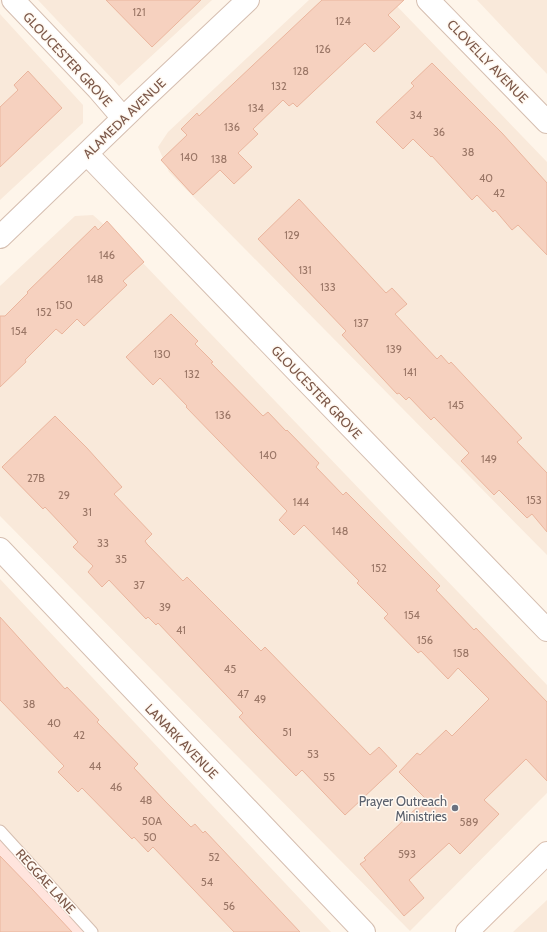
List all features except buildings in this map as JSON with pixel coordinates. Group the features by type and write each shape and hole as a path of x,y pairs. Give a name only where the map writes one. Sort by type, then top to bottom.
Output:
{"street":[{"name":"GLOUCESTER GROVE","path":"13,0 98,88 123,118"},
{"name":"ALAMEDA AVENUE","path":"0,237 248,0"},
{"name":"CLOVELLY AVENUE","path":"428,0 547,122"},
{"name":"GLOUCESTER GROVE","path":"87,154 547,630"},
{"name":"LANARK AVENUE","path":"0,549 364,932"},
{"path":"467,932 547,853"}],"lane":[{"name":"REGGAE LANE","path":"0,831 92,932"}],"shaded area":[{"path":"38,0 212,0 119,86"},
{"path":"309,0 391,0 547,162 547,555 169,172 158,147 168,132"},
{"path":"477,0 547,0 547,74"},
{"path":"0,14 83,105 83,123 0,200"},
{"path":"93,215 118,237 547,685 547,793 410,931 0,516 0,286 75,216"},
{"path":"0,579 331,932 93,932 0,831"},
{"path":"0,831 93,932 0,932"},
{"path":"547,900 547,932 513,932"}],"place":[{"name":"Prayer Outreach Ministries","path":"455,808"}]}
